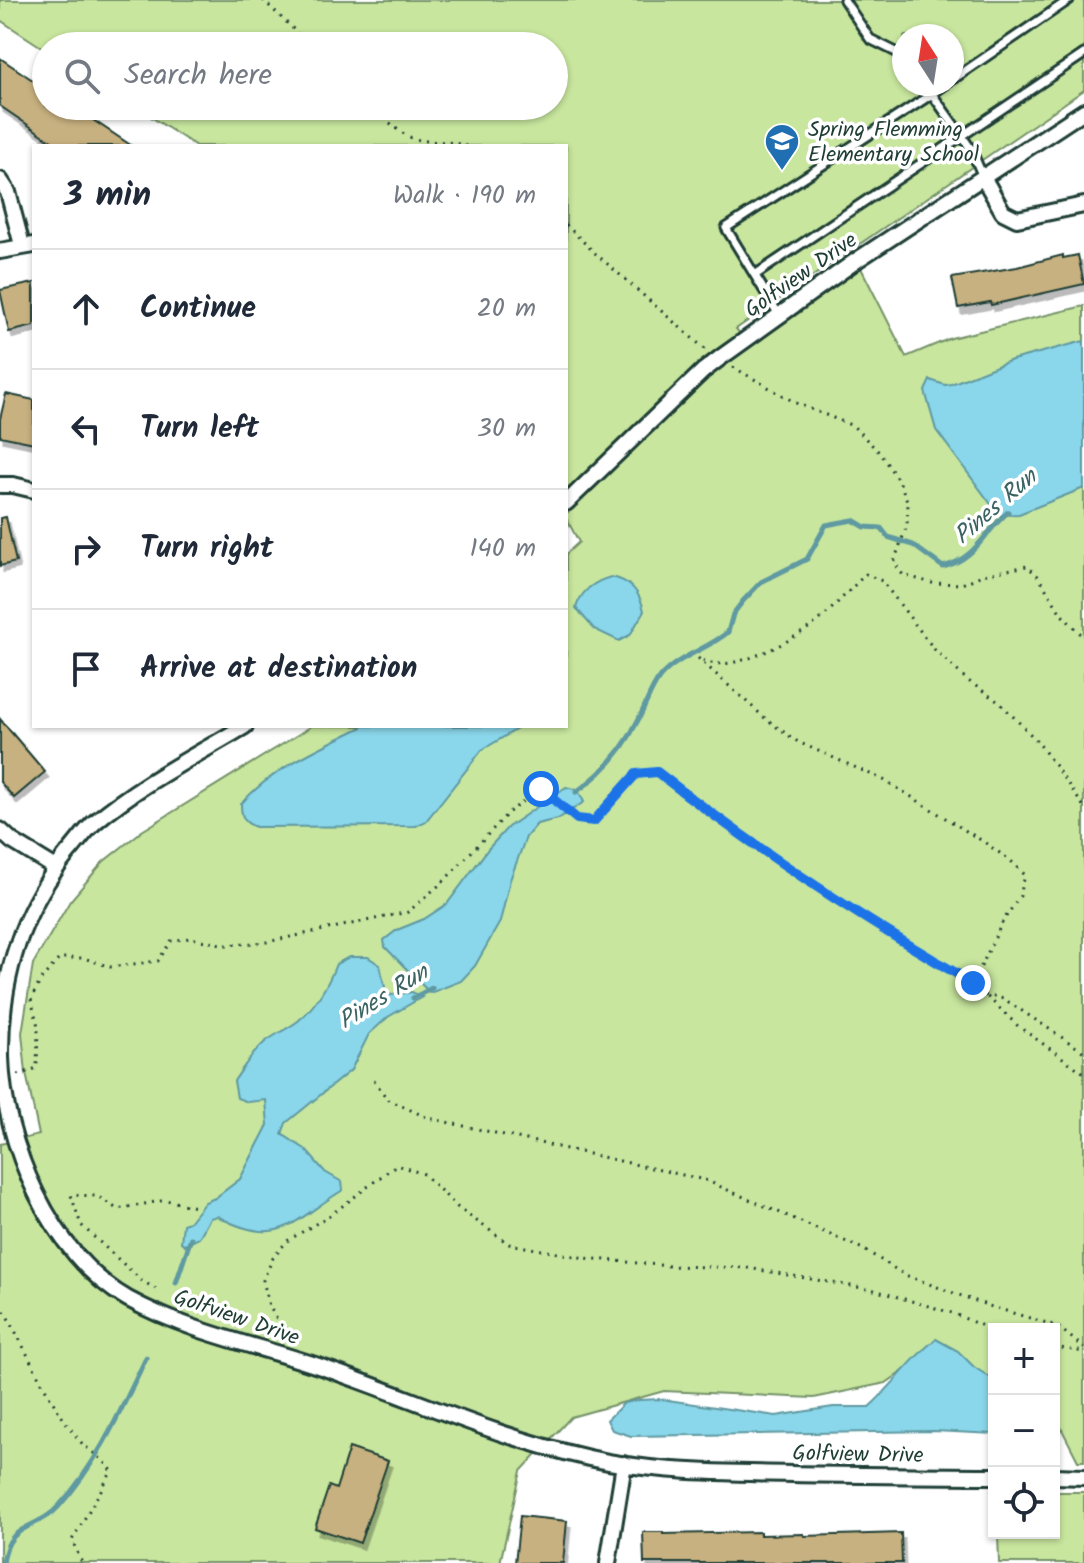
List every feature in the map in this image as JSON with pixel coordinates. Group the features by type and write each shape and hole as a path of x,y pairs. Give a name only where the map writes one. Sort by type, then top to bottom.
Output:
{"street":[{"name":"Golfview Drive","path":"568,501 720,358 857,260 1084,111"},
{"path":"983,177 996,203 1010,217 1026,219 1084,205"},
{"path":"0,180 8,192 28,245 0,251"},
{"path":"0,485 32,490"},
{"name":"Golfview Drive","path":"242,728 150,783 92,824 56,868 15,950 1,1013 4,1079 15,1142 32,1187 55,1226 88,1268 125,1298 186,1326 325,1368 471,1423 588,1458 705,1472 988,1476"},
{"path":"0,830 56,868"},
{"path":"608,1563 624,1464"},
{"path":"1060,1476 1084,1477"}],"lane":[{"path":"844,0 870,39 892,51"},
{"path":"964,72 1069,0"},
{"path":"755,275 1084,54"},
{"path":"779,315 726,228 929,96"},
{"path":"933,96 971,149 983,177"}],"path":[{"path":"263,0 296,32"},
{"path":"388,120 418,140 460,144"},
{"path":"568,227 707,350 796,403 853,426 879,452 900,483 908,503 907,525 894,562 903,575 932,583 962,584 982,575 1027,566 1038,576 1062,615 1084,637"},
{"path":"973,983 1003,921 1020,896 1025,875 984,842 886,781 798,742 767,720 698,658 711,664 731,663 780,645 821,618 866,574 882,581 934,649 967,680 1000,703 1038,742 1084,807"},
{"path":"4,1079 37,1068 38,1026 31,999 42,978 60,958 84,958 110,967 158,961 171,941 190,938 226,945 267,942 408,912 444,881 509,812 541,789 577,819 594,821 636,774 657,772 750,841 843,904 973,983 981,994 1018,1026 1084,1073"},
{"path":"981,994 1004,999 1084,1052"},
{"path":"374,1080 387,1099 428,1118 705,1180 863,1249 905,1275 989,1306 1057,1326 1084,1350"},
{"path":"292,1345 269,1306 263,1280 273,1258 287,1241 332,1214 396,1165 424,1174 457,1207 509,1244 585,1258 670,1266 748,1268 874,1290 952,1313 988,1328"},
{"path":"156,1289 142,1281 81,1225 71,1195 97,1196 117,1209 166,1200 195,1207"},
{"path":"0,1304 45,1390 82,1444 102,1457 112,1471 72,1540 82,1563"},
{"path":"1060,1348 1084,1350"}],"green space":[{"path":"0,0 1084,0 1084,90 736,329 745,339 857,260 906,357 951,338 1084,306 1084,1461 1078,1461 1060,1426 1060,1323 988,1323 988,1380 938,1347 886,1383 814,1398 664,1391 571,1417 521,1471 500,1563 0,1563 0,1144 39,1135 26,1073 22,1033 33,964 70,901 103,862 142,831 309,728 568,728 568,552 579,542 568,522 568,144 193,144 156,120 568,120 568,32 32,32 32,41 0,20"},
{"path":"1060,1492 1084,1492 1084,1563 999,1563 998,1539 1060,1539"}],"water":[{"path":"1084,341 1084,488 1019,514 999,515 936,430 925,391 930,380 951,384 1012,360"},
{"path":"611,577 634,588 644,611 630,635 619,641 594,629 576,608 589,588"},
{"path":"360,728 519,728 482,750 426,821 416,826 256,827 249,824 243,816 241,804 253,791 298,759"},
{"path":"566,787 578,790 584,802 558,819 537,824 526,837 510,880 500,922 475,966 461,981 430,993 385,947 384,940 447,904 508,827"},
{"path":"349,957 368,957 380,965 386,992 391,995 412,992 422,997 388,1017 369,1034 351,1070 286,1123 282,1134 305,1149 325,1172 342,1182 343,1190 297,1221 271,1231 238,1226 217,1216 210,1218 199,1238 185,1245 181,1242 183,1224 189,1222 205,1202 240,1179 268,1125 266,1100 248,1102 237,1098 234,1081 260,1046 298,1021 310,1009 336,964"},
{"path":"936,1339 958,1351 988,1376 988,1434 934,1431 631,1436 612,1430 607,1420 624,1403 639,1400 661,1399 776,1416 833,1407 869,1407"}],"building":[{"path":"0,58 32,80 32,120 93,120 129,144 56,144 0,106"},
{"path":"1063,255 1063,258 1078,255 1084,284 991,305 990,302 958,308 952,278 1017,267"},
{"path":"32,283 32,326 9,332 0,290"},
{"path":"6,394 32,400 32,443 0,436 0,419"},
{"path":"6,517 16,562 0,566 0,518"},
{"path":"0,719 45,772 14,798 0,782"},
{"path":"349,1448 388,1461 360,1543 315,1528 329,1486 336,1489"},
{"path":"520,1516 567,1521 563,1563 515,1563"},
{"path":"643,1532 760,1532 760,1535 804,1536 901,1533 902,1563 644,1563"}],"waterway":[{"name":"Pines Run","path":"576,792 595,778 618,752 660,677 675,664 728,632 733,614 743,601 761,582 807,559 826,525 853,520 865,527 881,528 888,537 913,545 943,567 964,558 1008,512"},
{"name":"Pines Run","path":"413,998 432,988"},
{"name":"Pines Run","path":"176,1283 191,1238"},
{"name":"Pines Run","path":"3,1563 6,1550 17,1533 50,1514 85,1473 108,1435 146,1358"}],"place":[{"name":"Spring Flemming Elementary School","path":"782,172"}],"route":[{"path":"541,789 577,819 594,821 636,774 657,772 750,841 843,904 973,983"}]}
